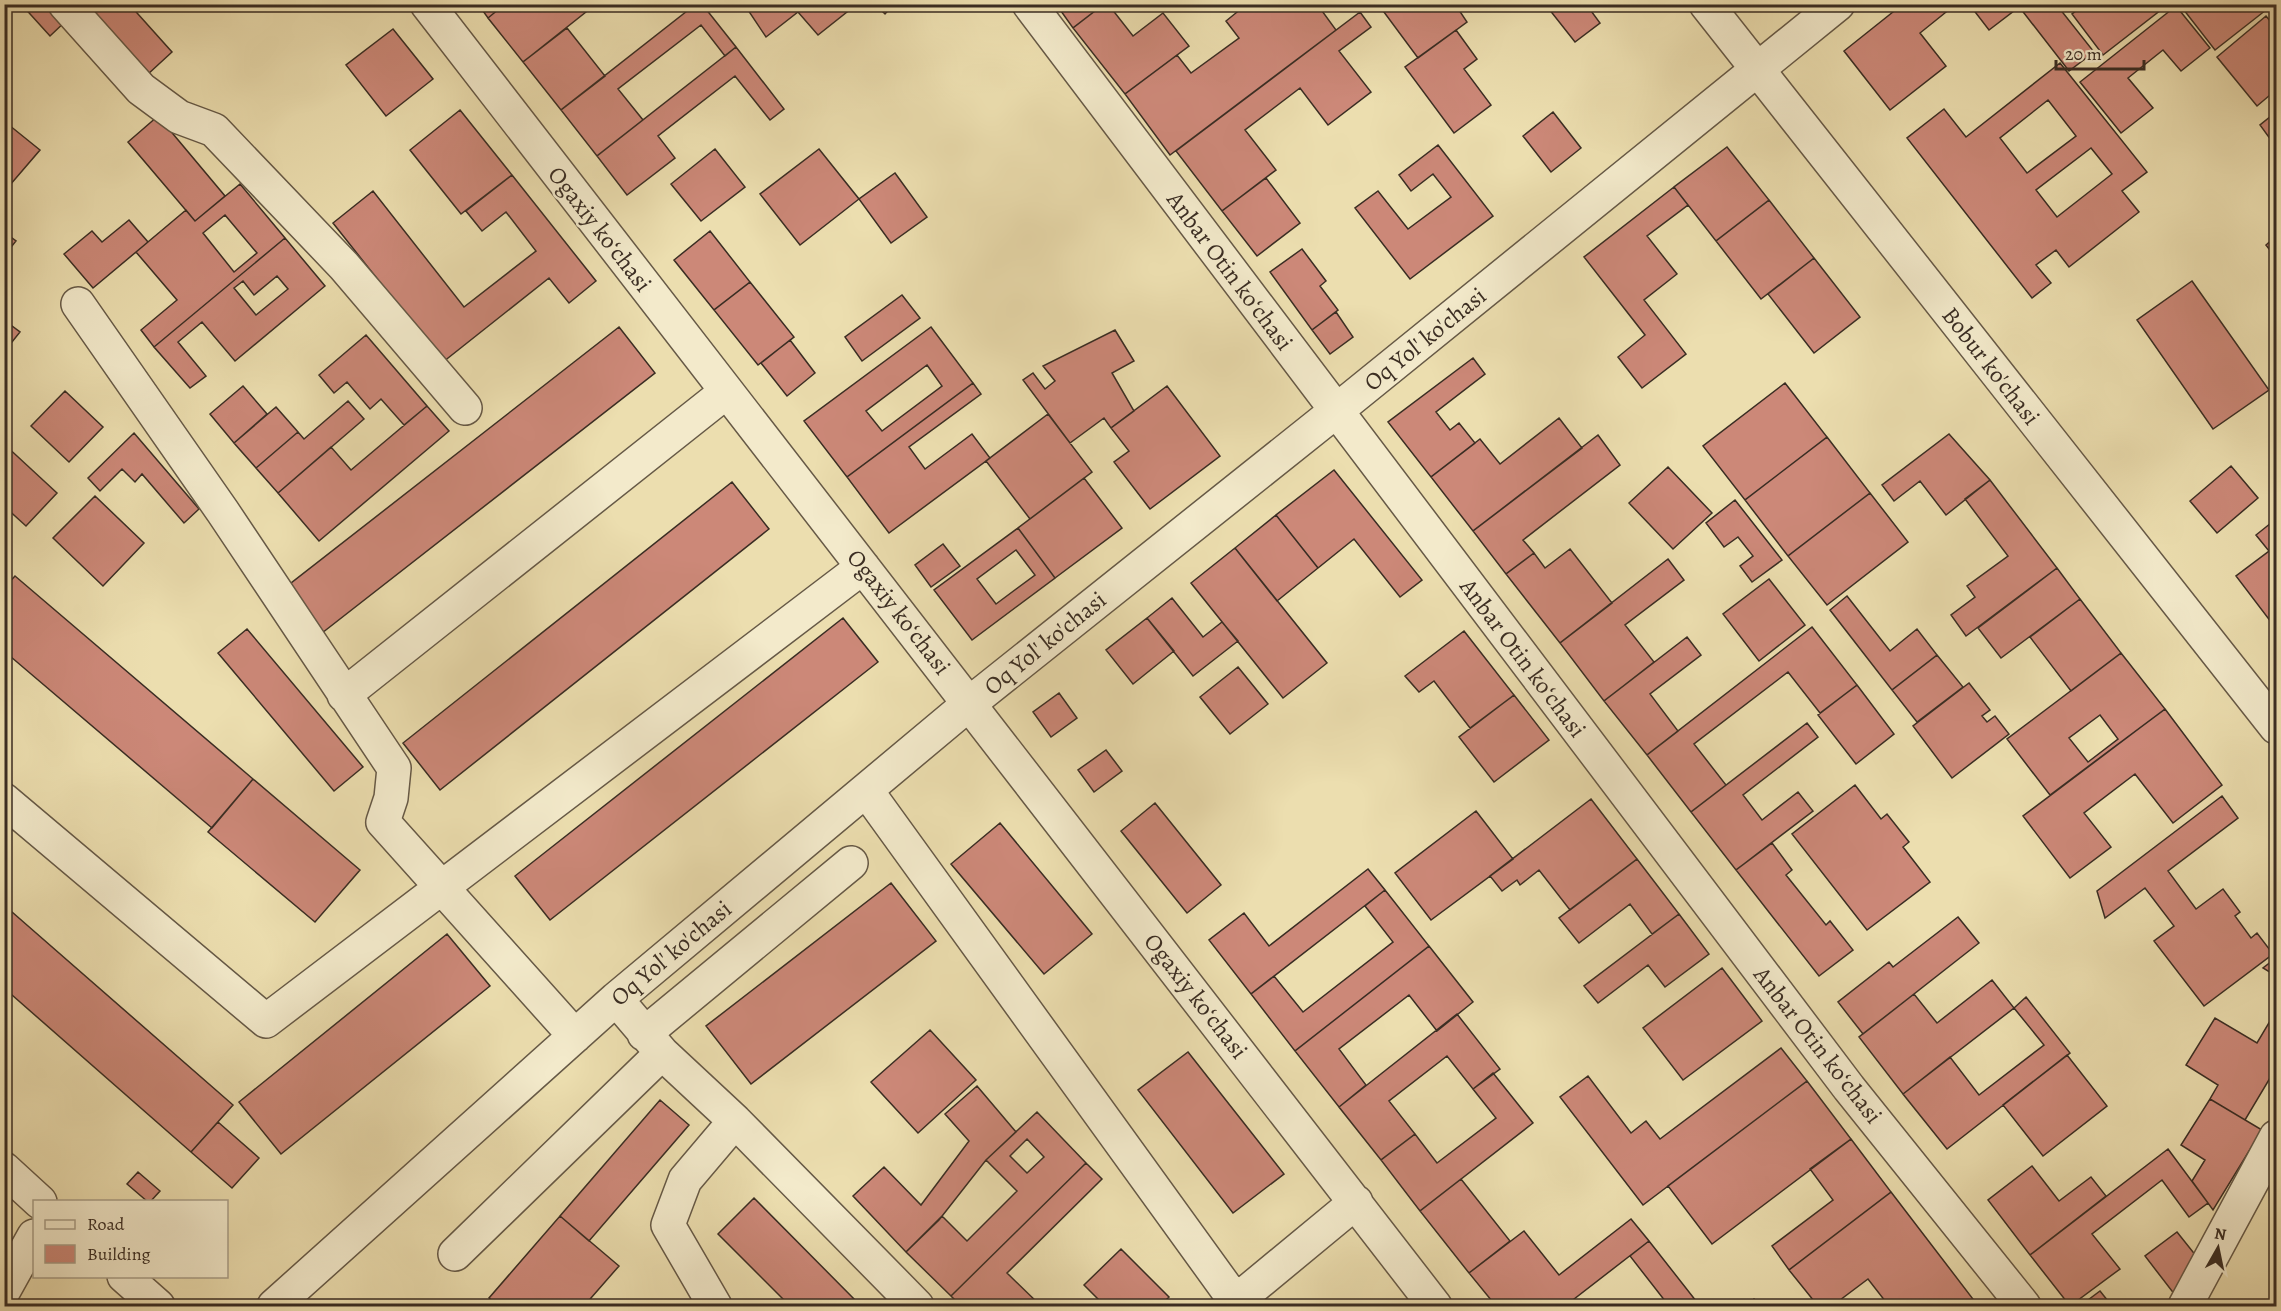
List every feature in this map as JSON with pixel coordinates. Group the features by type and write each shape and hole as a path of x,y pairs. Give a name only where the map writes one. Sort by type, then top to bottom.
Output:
{"street":[{"path":"65,4 141,89 179,117 214,130 344,266 465,408"},
{"name":"Ogaxiy koʻchasi","path":"427,4 1435,1306"},
{"name":"Anbar Otin koʻchasi","path":"1029,4 1849,1088 2024,1306"},
{"name":"Bobur ko'chasi","path":"1706,4 2277,727"},
{"name":"Oq Yol' ko'chasi","path":"274,1306 616,999 970,703 1336,411 1838,4"},
{"path":"78,304 223,512 394,768 391,798 383,822 574,1036"},
{"path":"344,694 726,392"},
{"path":"8,811 266,1021 443,889 863,567"},
{"path":"866,790 1237,1304 1356,1202"},
{"path":"455,1254 653,1043 851,863"},
{"path":"616,999 653,1043 735,1121 917,1306"},
{"path":"716,1306 668,1225 685,1180 735,1121"},
{"path":"2185,1306 2277,1137"},
{"path":"4,1169 38,1200"},
{"path":"4,1290 33,1238"},
{"path":"126,1278 158,1306"}],"building":[{"path":"21,4 55,4 68,19 50,36"},
{"path":"84,4 129,4 172,52 147,75"},
{"path":"478,4 505,4 488,18"},
{"path":"505,4 596,4 523,62 488,18"},
{"path":"696,4 702,4 736,47 725,56 701,25 618,89 643,120 597,156 561,110"},
{"path":"744,4 857,4 818,35 798,12 766,37"},
{"path":"875,4 894,4 885,14"},
{"path":"1056,4 1104,4 1073,28"},
{"path":"1104,4 1108,4 1133,36 1163,13 1189,46 1125,94 1073,28"},
{"path":"1247,4 1317,4 1336,30 1170,155 1125,94 1177,55 1191,73 1239,38 1226,21"},
{"path":"1378,4 1455,4 1467,22 1418,58"},
{"path":"1545,4 1586,4 1600,23 1575,42"},
{"path":"1903,4 1956,4 1920,33 1946,66 1890,110 1844,51"},
{"path":"1969,4 2017,4 2019,7 1989,30"},
{"path":"2017,4 2056,4 2094,52 2069,71"},
{"path":"2085,4 2165,4 2166,6 2103,55 2072,14"},
{"path":"2261,4 2266,10 2215,50 2180,5"},
{"path":"2176,6 2210,48 2181,71 2163,50 2128,78 2153,108 2121,133 2080,82"},
{"path":"1360,12 1371,27 1339,51 1371,92 1328,125 1300,88 1245,130 1276,170 1222,211 1176,151"},
{"path":"2266,16 2276,28 2276,90 2257,106 2217,57"},
{"path":"567,28 605,76 561,110 523,62"},
{"path":"393,29 433,79 386,116 346,65"},
{"path":"1456,30 1477,59 1464,69 1491,105 1454,133 1405,67"},
{"path":"736,47 784,109 770,120 735,76 658,136 675,158 627,195 597,156"},
{"path":"2060,63 2147,172 2122,191 2139,212 2069,267 2056,250 2036,265 2051,283 2032,298 1907,138 1944,109 1966,137","holes":["2048,100 2076,136 2027,173 2000,138","2091,148 2112,174 2057,217 2036,190"]},
{"path":"460,110 512,175 461,214 410,150"},
{"path":"1553,112 1581,148 1551,172 1523,136"},
{"path":"2276,112 2276,147 2260,125"},
{"path":"158,116 225,196 195,221 128,142"},
{"path":"4,121 40,150 4,192"},
{"path":"1438,145 1493,216 1410,279 1355,208 1378,191 1408,229 1451,197 1433,174 1411,191 1399,175"},
{"path":"1727,147 1769,200 1716,241 1674,187"},
{"path":"715,149 745,187 701,221 671,184"},
{"path":"819,149 859,199 800,245 760,194"},
{"path":"895,173 927,217 891,243 859,199"},
{"path":"512,175 596,281 569,303 549,278 443,362 333,223 373,191 464,307 536,251 506,212 482,231 466,211"},
{"path":"1266,178 1300,223 1257,256 1222,211"},
{"path":"240,184 285,238 154,347 141,330 177,300 136,252 186,210 195,221","holes":["225,215 257,253 234,272 203,233"]},
{"path":"1674,187 1688,205 1647,236 1677,274 1644,300 1686,354 1642,388 1618,357 1645,335 1584,257"},
{"path":"1769,200 1814,258 1761,299 1716,241"},
{"path":"129,220 148,242 93,288 64,254 92,231 102,242"},
{"path":"710,231 750,282 714,310 674,260"},
{"path":"4,232 16,241 4,256"},
{"path":"2276,236 2276,258 2266,245"},
{"path":"285,238 325,286 235,361 202,322 178,342 206,376 190,388 154,347","holes":["277,276 288,289 256,315 234,288 243,281 254,295"]},
{"path":"1302,249 1326,281 1320,286 1338,310 1312,330 1270,272"},
{"path":"1814,258 1860,317 1814,353 1768,294"},
{"path":"2192,281 2269,390 2213,429 2137,320"},
{"path":"750,282 794,337 758,365 714,310"},
{"path":"902,295 920,318 862,361 845,337"},
{"path":"1336,312 1353,337 1330,354 1312,330"},
{"path":"4,320 20,332 4,352"},
{"path":"619,327 655,373 322,633 286,587"},
{"path":"931,327 973,383 847,477 804,421","holes":["927,365 942,386 882,431 866,411"]},
{"path":"1115,330 1134,361 1112,373 1134,411 1111,428 1104,418 1070,443 1023,380 1033,373 1045,389 1055,381 1043,366"},
{"path":"366,335 427,406 404,425 381,399 370,409 347,382 334,393 319,375"},
{"path":"790,340 815,373 787,396 761,363"},
{"path":"1473,358 1485,374 1436,412 1450,430 1459,423 1475,443 1431,477 1388,422"},
{"path":"973,383 981,394 909,447 925,469 972,434 990,458 889,533 847,477"},
{"path":"1785,383 1827,437 1745,500 1703,446"},
{"path":"243,386 267,414 234,443 210,414"},
{"path":"1167,386 1220,456 1150,509 1114,462 1129,451 1111,428"},
{"path":"65,391 103,427 69,462 31,426"},
{"path":"348,401 364,419 278,493 256,468 298,432 304,439"},
{"path":"427,406 449,431 319,541 278,493 331,447 351,470"},
{"path":"276,407 298,432 256,468 234,443"},
{"path":"1048,414 1092,472 1030,519 986,461"},
{"path":"1559,418 1582,448 1473,531 1431,477 1480,439 1500,464"},
{"path":"134,433 199,509 184,523 142,474 135,482 122,469 100,491 88,478"},
{"path":"1949,434 1990,480 1946,515 1920,481 1894,501 1882,485"},
{"path":"1598,435 1620,465 1523,540 1534,553 1506,574 1473,531"},
{"path":"1827,437 1870,493 1788,556 1745,500"},
{"path":"4,444 57,493 26,526 4,506"},
{"path":"2231,466 2258,498 2217,533 2190,501"},
{"path":"1668,467 1712,513 1673,549 1629,503"},
{"path":"1334,470 1422,580 1400,597 1354,539 1318,568 1276,515"},
{"path":"1084,478 1122,528 1055,578 1018,528"},
{"path":"1990,480 2057,568 1966,636 1951,615 1975,597 1967,586 2008,556 1965,499"},
{"path":"732,482 769,529 440,790 403,743"},
{"path":"1870,493 1908,542 1827,605 1788,556"},
{"path":"95,496 144,543 103,586 53,538"},
{"path":"1735,500 1782,560 1752,582 1740,566 1753,556 1738,537 1724,547 1706,523"},
{"path":"1276,515 1318,568 1277,601 1235,548"},
{"path":"2276,519 2276,618 2271,622 2236,576 2269,551 2256,535"},
{"path":"1018,528 1055,578 972,640 934,590","holes":["1016,550 1035,575 996,604 977,579"]},
{"path":"943,544 960,566 931,587 915,565"},
{"path":"1235,548 1327,663 1283,698 1191,583"},
{"path":"1570,549 1612,603 1560,643 1506,574 1534,553 1545,568"},
{"path":"1668,559 1684,580 1625,625 1654,662 1604,701 1560,643"},
{"path":"2057,568 2080,599 2001,658 1978,628"},
{"path":"15,576 253,779 212,828 4,651 4,588"},
{"path":"1769,579 1805,625 1759,661 1723,614"},
{"path":"1847,596 1890,651 1917,629 1937,655 1892,690 1830,610"},
{"path":"1172,598 1203,637 1222,622 1238,641 1193,676 1147,618"},
{"path":"2080,599 2121,653 2071,691 2030,637"},
{"path":"843,618 878,662 550,920 515,876"},
{"path":"1147,618 1174,651 1133,684 1106,650"},
{"path":"1812,627 1857,685 1820,713 1788,672 1694,744 1726,785 1691,812 1647,755"},
{"path":"247,629 363,767 334,791 218,653"},
{"path":"1464,631 1514,695 1470,728 1434,681 1419,692 1405,676"},
{"path":"1687,637 1701,655 1650,694 1678,731 1647,755 1604,701"},
{"path":"2121,653 2165,709 2050,795 2007,739","holes":["2100,715 2118,739 2088,762 2069,738"]},
{"path":"1937,655 1963,687 1917,722 1892,690"},
{"path":"1238,667 1268,704 1230,734 1200,697"},
{"path":"1969,683 1990,710 1982,716 1987,722 1995,716 2009,734 1952,778 1913,726"},
{"path":"1857,685 1894,734 1856,764 1818,715"},
{"path":"1059,693 1077,718 1051,737 1033,712"},
{"path":"1514,695 1549,740 1494,782 1459,737"},
{"path":"2165,709 2222,785 2173,823 2135,774 2084,813 2111,847 2070,878 2023,816"},
{"path":"1807,723 1818,737 1743,795 1762,820 1798,792 1813,811 1736,870 1691,812"},
{"path":"1106,750 1122,771 1094,792 1078,770"},
{"path":"253,779 360,870 315,922 208,832"},
{"path":"1855,785 1881,819 1887,814 1909,842 1903,847 1930,882 1867,930 1792,834"},
{"path":"2222,796 2238,818 2168,871 2196,909 2223,889 2240,912 2235,916 2251,938 2257,933 2273,954 2204,1006 2154,941 2174,926 2145,888 2105,918 2097,891"},
{"path":"1591,799 1637,859 1570,910 1539,870 1520,885 1517,880 1502,891 1490,876"},
{"path":"1155,803 1221,885 1187,913 1121,831"},
{"path":"1476,811 1513,859 1431,920 1395,873"},
{"path":"1000,823 1092,934 1044,974 951,864"},
{"path":"1772,843 1792,870 1786,875 1826,925 1830,921 1853,950 1819,976 1736,870"},
{"path":"1637,859 1679,914 1652,934 1630,904 1579,943 1559,918"},
{"path":"1368,869 1385,890 1251,994 1209,940 1244,913 1269,946"},
{"path":"891,883 936,941 751,1084 706,1026"},
{"path":"1385,890 1429,946 1295,1051 1251,994 1274,976 1303,1012 1393,942 1365,906"},
{"path":"4,905 233,1105 191,1152 4,988"},
{"path":"1679,914 1709,954 1665,987 1648,965 1598,1003 1584,986"},
{"path":"1958,917 1979,943 1863,1034 1838,1002 1889,962 1893,967"},
{"path":"447,934 490,986 281,1154 239,1102"},
{"path":"1429,946 1473,1002 1437,1031 1409,995 1339,1049 1366,1085 1339,1107 1295,1051"},
{"path":"2276,958 2276,976 2263,968"},
{"path":"1722,968 1762,1021 1683,1080 1643,1028"},
{"path":"1992,980 2014,1008 1903,1094 1859,1037 1914,994 1937,1023"},
{"path":"2026,997 2070,1053 1947,1149 1903,1094 1950,1057 1979,1095 2044,1045 2014,1008"},
{"path":"2276,1011 2276,1068 2245,1120 2210,1099 2218,1085 2186,1065 2215,1018 2257,1043"},
{"path":"1457,1014 1500,1069 1473,1089 1447,1056 1389,1101 1415,1134 1381,1160 1339,1107"},
{"path":"930,1030 976,1080 918,1133 871,1082"},
{"path":"1781,1048 1807,1081 1643,1205 1560,1097 1588,1076 1631,1133 1646,1121 1660,1139"},
{"path":"1188,1052 1284,1174 1233,1213 1138,1090"},
{"path":"2067,1055 2107,1106 2043,1156 2003,1105"},
{"path":"1493,1073 1533,1123 1420,1211 1381,1160 1415,1134 1437,1163 1496,1118 1473,1089"},
{"path":"1807,1081 1851,1139 1712,1244 1668,1186"},
{"path":"977,1086 1016,1132 986,1160 939,1220 906,1252 853,1196 884,1167 921,1205 969,1141 945,1114"},
{"path":"2210,1099 2262,1130 2213,1210 2192,1181 2205,1160 2181,1145"},
{"path":"660,1100 689,1125 589,1241 560,1216"},
{"path":"1037,1112 1086,1163 951,1296 906,1252 942,1216 967,1241 1017,1191 986,1160","holes":["1027,1139 1044,1157 1027,1173 1010,1156"]},
{"path":"218,1122 259,1158 232,1188 191,1152"},
{"path":"1851,1139 1891,1192 1789,1270 1772,1246 1833,1200 1810,1169"},
{"path":"2168,1149 2208,1203 2189,1217 2162,1180 2092,1234 2120,1269 2070,1306 2030,1255"},
{"path":"1086,1163 1102,1179 1007,1273 1041,1306 961,1306 951,1296"},
{"path":"2032,1166 2059,1201 2091,1177 2106,1196 2030,1255 1988,1200"},
{"path":"138,1172 160,1191 152,1200 146,1200 127,1184"},
{"path":"1461,1179 1510,1241 1469,1273 1420,1211"},
{"path":"1891,1192 1976,1303 1972,1306 1889,1306 1868,1279 1832,1306 1818,1306 1789,1270"},
{"path":"754,1198 859,1306 790,1306 718,1234"},
{"path":"560,1216 619,1266 584,1306 499,1306 489,1298"},
{"path":"1631,1219 1649,1241 1565,1306 1496,1306 1469,1273 1524,1231 1559,1275"},
{"path":"2177,1232 2197,1257 2175,1295 2145,1256"},
{"path":"1649,1241 1700,1306 1669,1306 1630,1256"},
{"path":"1121,1249 1169,1297 1160,1306 1105,1306 1084,1285"},
{"path":"2100,1291 2112,1306 2080,1306"},
{"path":"591,1299 600,1306 584,1306"},
{"path":"1754,1299 1760,1306 1745,1306"}]}
